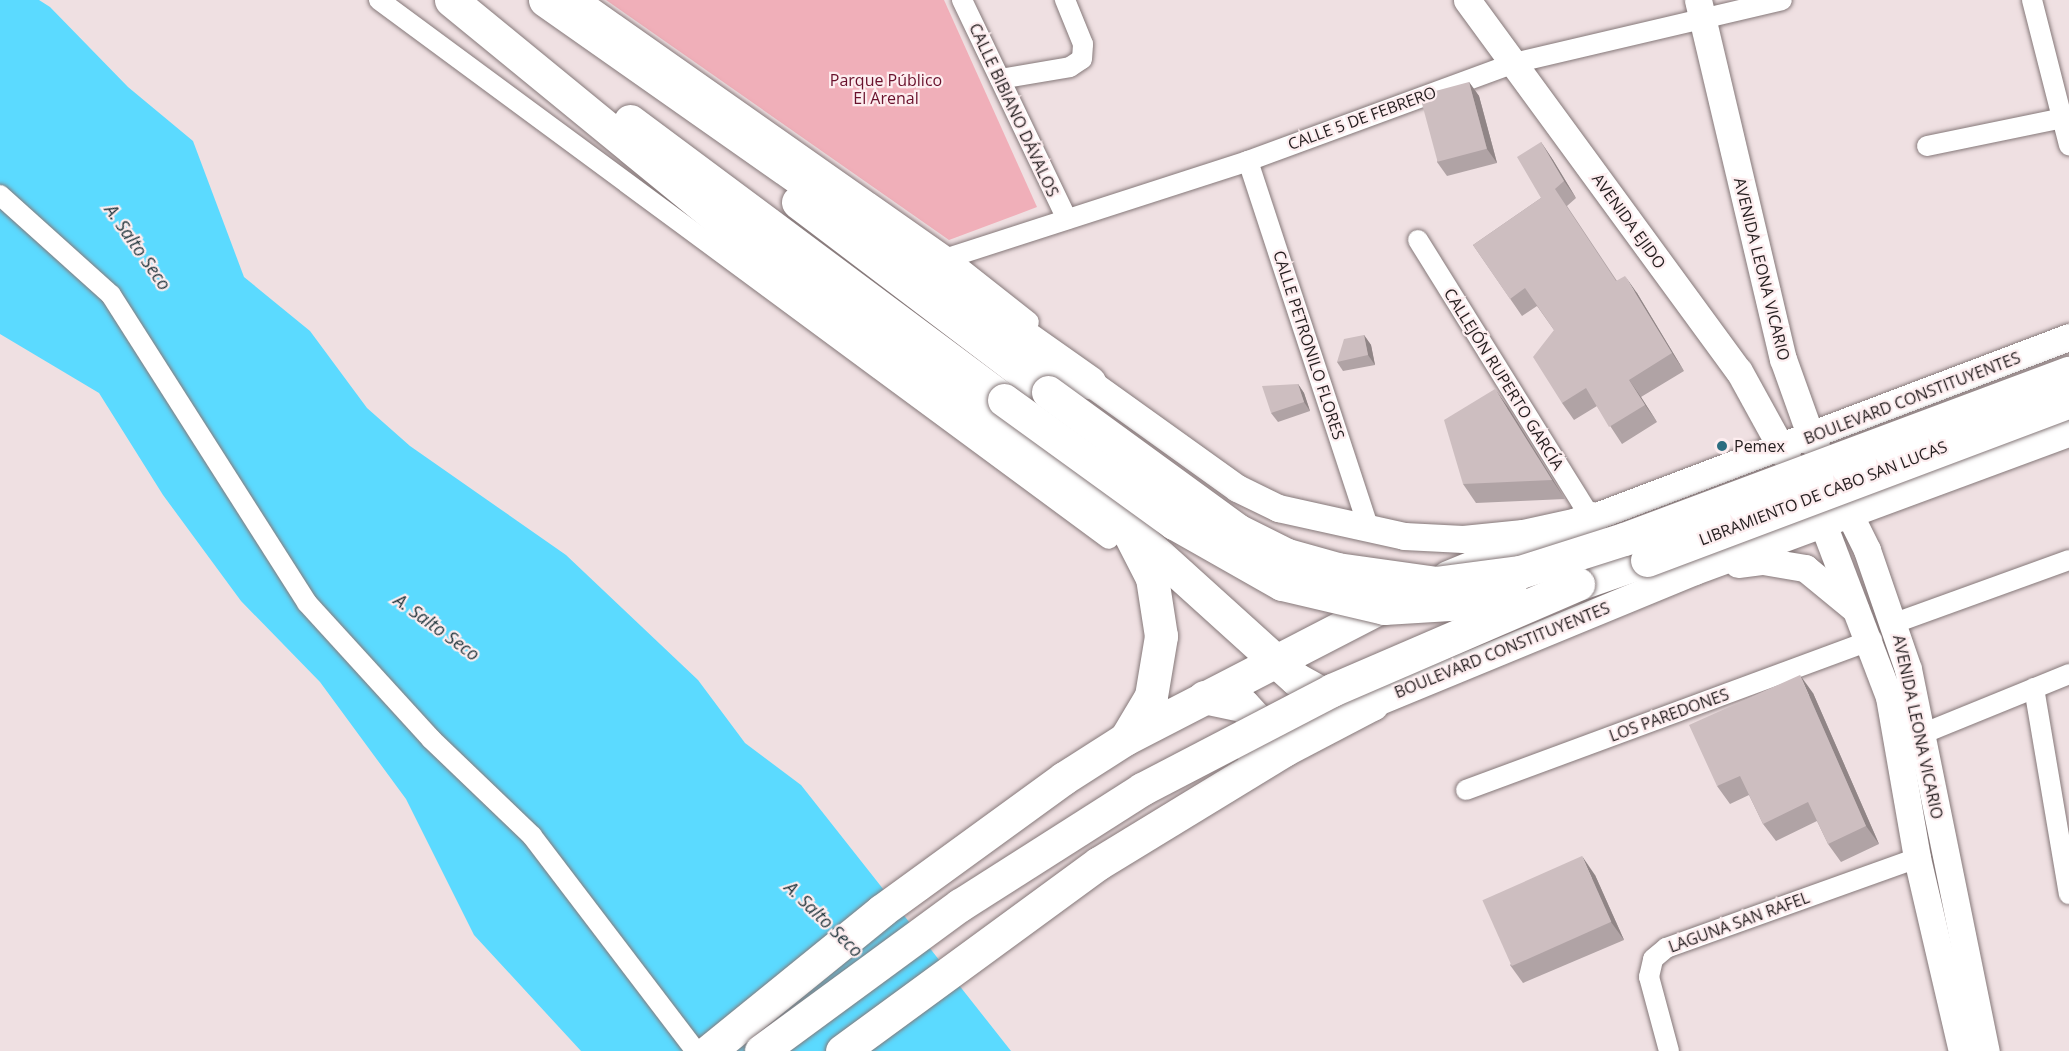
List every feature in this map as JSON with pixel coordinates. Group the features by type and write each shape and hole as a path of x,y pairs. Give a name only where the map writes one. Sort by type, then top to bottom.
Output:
{"highway":[{"path":"451,0 788,276 1115,529 1324,697 1372,704"},
{"path":"471,0 759,222 1216,550 1306,592 1356,605 1418,610 1517,600 1578,584"},
{"path":"544,0 1089,382"},
{"name":"BOULEVARD CONSTITUYENTES","path":"544,0 1048,392 1237,530 1287,555 1337,568 1389,579 1476,581 1623,539 2069,373"},
{"name":"LIBRAMIENTO DE CABO SAN LUCAS","path":"1578,584 2069,401"},
{"path":"709,1051 881,910 1064,778 1125,739 1275,659 1405,595 1591,518"},
{"path":"1115,529 1152,578 1161,636 1151,696 1125,739"},
{"path":"761,1051 960,905 1142,789 1332,690 1578,584"},
{"path":"1204,697 1243,705 1254,717 1259,739 1247,771"},
{"path":"842,1051 1099,863 1247,771 1372,704"}],"street":[{"path":"379,0 1115,529"},
{"path":"581,0 948,258 1086,366 1089,382"},
{"name":"CALLE BIBIANO DÁVALOS","path":"962,0 1067,219"},
{"path":"1000,79 1070,67 1082,59 1083,44 1065,0"},
{"name":"AVENIDA EJIDO","path":"1467,0 1739,371 1782,449"},
{"name":"CALLE 5 DE FEBRERO","path":"948,258 1248,161 1514,63 1700,10 1782,0"},
{"path":"2032,0 2069,145"},
{"name":"AVENIDA LEONA VICARIO","path":"1700,10 1782,359 1811,437 1852,514 1895,623 1922,734 1986,1051"},
{"path":"1926,146 2063,118"},
{"name":"CALLE PETRONILO FLORES","path":"1248,161 1369,530"},
{"path":"0,195 111,295 307,603 431,739 532,836 696,1051"},
{"name":"CALLEJÓN RUPERTO GARCÍA","path":"1418,240 1591,518"},
{"name":"BOULEVARD CONSTITUYENTES","path":"1089,382 1237,488 1278,508 1369,530 1463,539 1523,533 1591,518 1646,496 1782,449 2069,337"},
{"path":"1739,371 1782,359"},
{"path":"1888,407 1868,432 1868,461 1890,483 1920,489"},
{"name":"BOULEVARD CONSTITUYENTES","path":"1372,704 1687,574 2069,433"},
{"name":"AVENIDA LEONA VICARIO","path":"1782,449 1823,524 1872,640 1889,697 1917,858 1955,1025 1964,1051"},
{"path":"1646,496 1678,505 1698,525 1699,554 1687,574"},
{"path":"1895,623 2069,560"},
{"path":"1687,574 1784,562 1805,568 1859,612"},
{"name":"LOS PAREDONES","path":"1466,790 1872,640"},
{"path":"1922,734 2069,674"},
{"path":"2034,688 2060,797 2069,894"},
{"name":"LAGUNA SAN RAFEL","path":"1670,1051 1649,977 1653,959 1666,948 1917,858"},
{"path":"1975,1000 2000,1051"}],"green space":[{"name":"Parque Público El Arenal","path":"606,0 944,0 1037,207 949,240"}],"water":[{"name":"A. Salto Seco","path":"0,0 39,0 50,7 128,87 193,141 244,277 310,331 367,408 410,446 566,555 698,680 745,743 801,785 1011,1051 581,1051 474,935 406,799 320,682 241,601 163,495 99,393 0,334"}],"building":[{"path":"1469,82 1487,149 1438,162 1420,95"},
{"path":"1541,142 1564,181 1555,189 1616,281 1625,276 1672,353 1629,380 1645,405 1609,427 1586,388 1562,403 1533,357 1554,330 1525,288 1510,299 1473,245 1541,198 1517,157"},
{"path":"1364,335 1368,355 1337,362 1344,339"},
{"path":"1298,384 1304,402 1271,413 1262,386"},
{"path":"1495,389 1552,480 1463,484 1444,420"},
{"path":"1800,675 1866,826 1828,844 1808,802 1763,824 1740,776 1717,786 1689,725"},
{"path":"1582,856 1611,922 1512,966 1482,900"}],"place":[{"name":"Pemex","path":"1722,446"}]}
